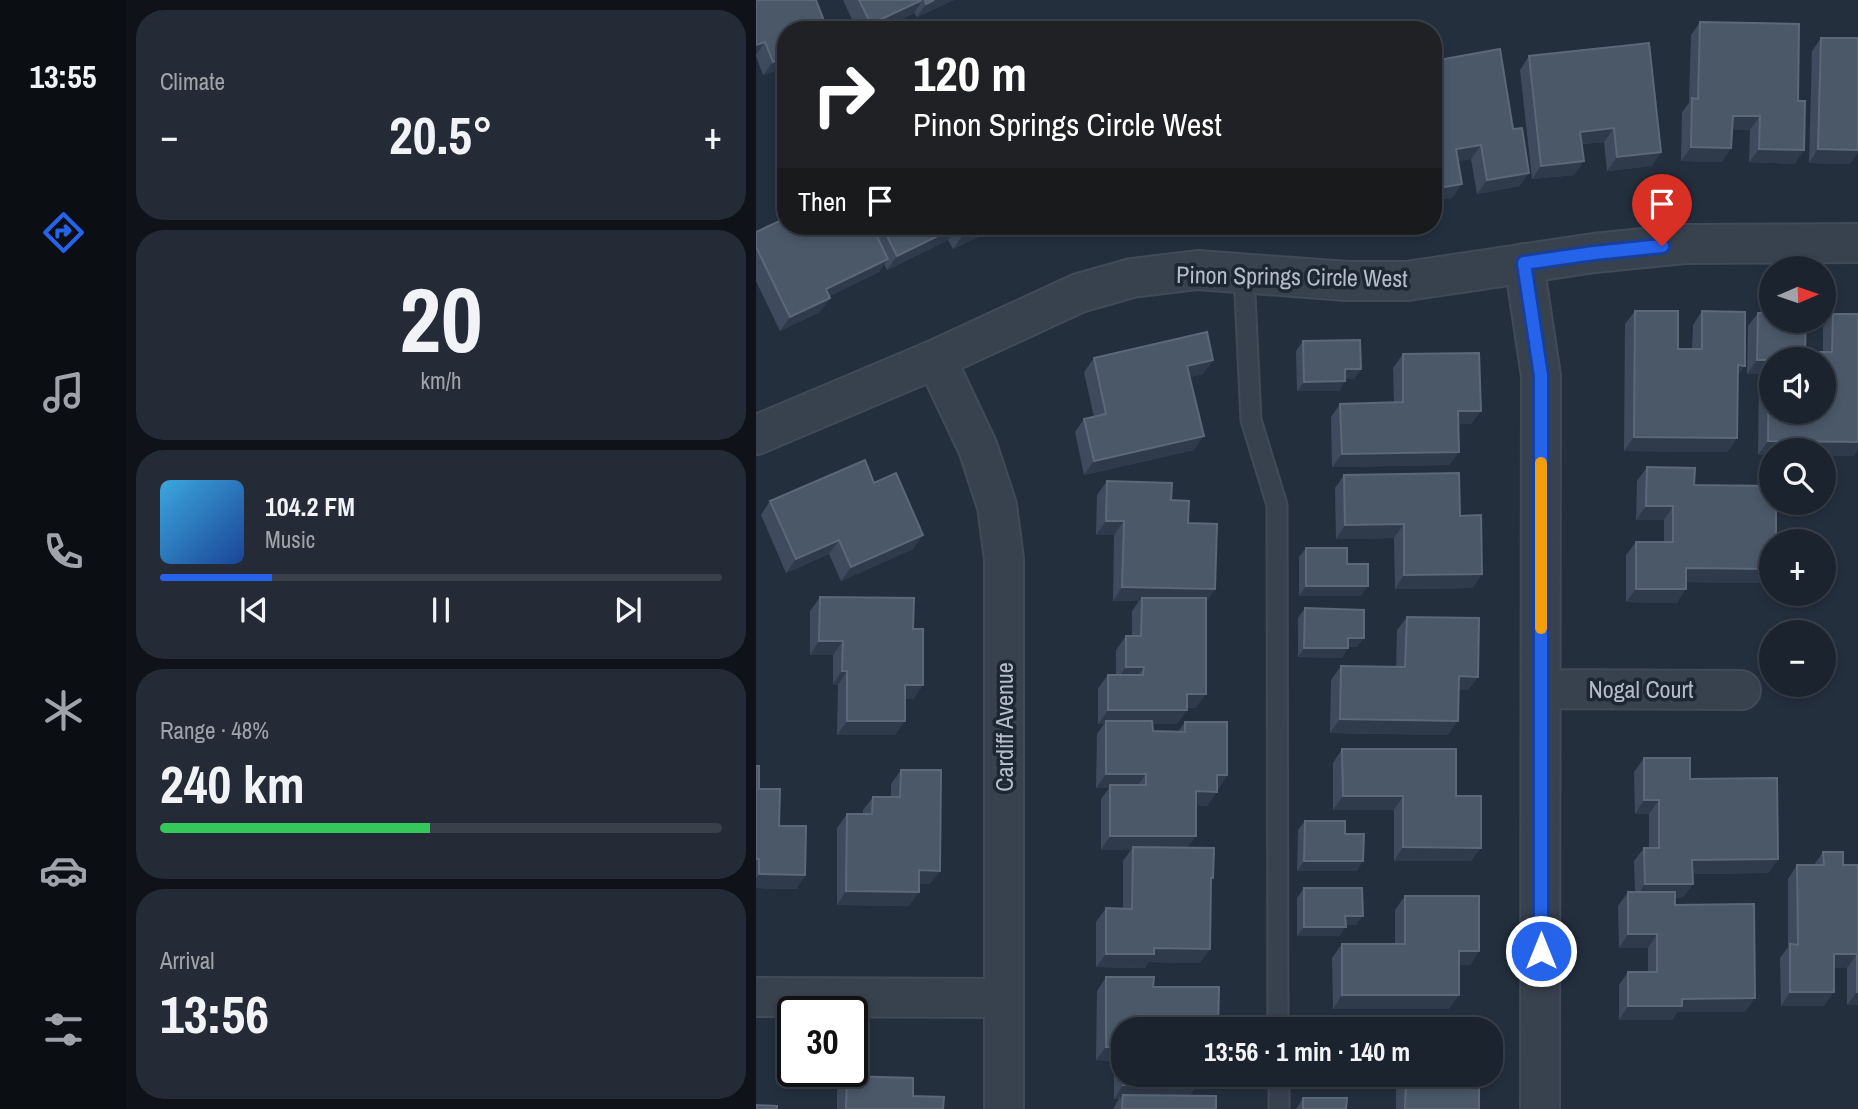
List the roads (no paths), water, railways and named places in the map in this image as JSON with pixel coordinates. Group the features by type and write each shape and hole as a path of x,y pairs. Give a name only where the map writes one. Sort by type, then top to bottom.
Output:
{"street":[{"name":"Pinon Springs Circle West","path":"756,435 936,359 1079,293 1132,278 1198,270 1347,281 1407,281 1594,253 1684,244 1858,243"},
{"path":"1524,263 1541,376 1541,1109"},
{"name":"Cardiff Avenue","path":"936,359 978,448 997,506 1004,559 1004,1109"},
{"name":"Nogal Court","path":"1541,689 1741,690"},
{"path":"756,997 1004,998"}],"lane":[{"path":"1244,274 1251,420 1277,506 1278,1017"},
{"path":"1279,1087 1279,1109"}]}
